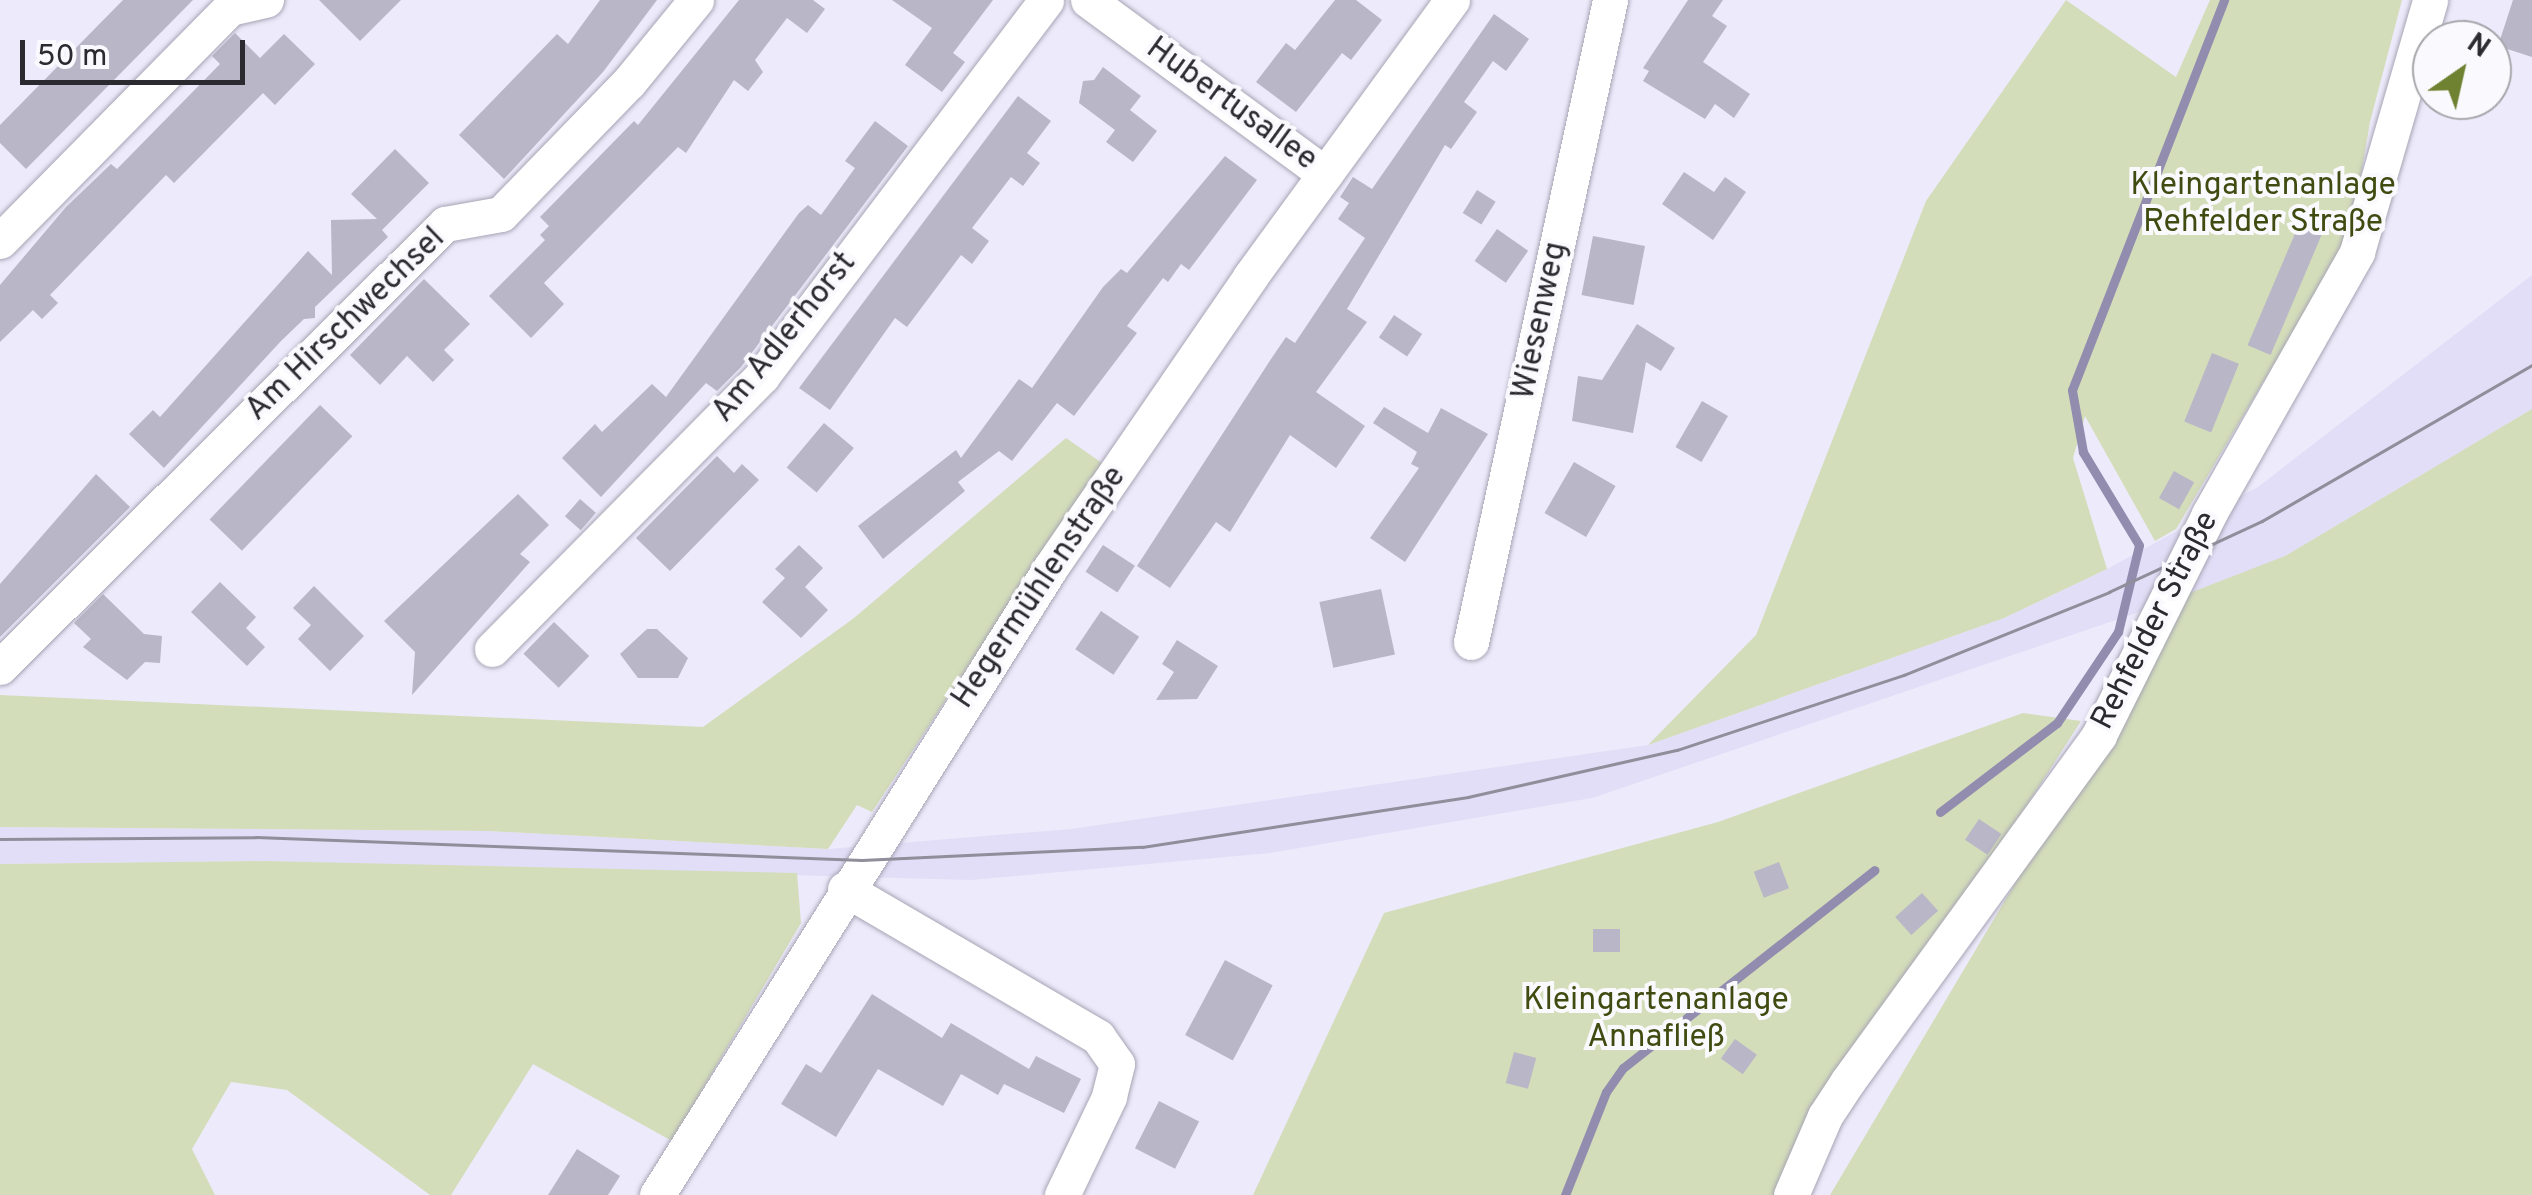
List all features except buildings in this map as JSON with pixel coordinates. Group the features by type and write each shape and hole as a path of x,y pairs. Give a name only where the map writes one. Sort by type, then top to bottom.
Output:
{"street":[{"path":"0,241 230,8 266,0"},
{"name":"Am Hirschwechsel","path":"0,667 444,224 500,214 629,82 696,0"},
{"name":"Am Adlerhorst","path":"492,649 762,376 1046,0"},
{"name":"Hubertusallee","path":"1088,0 1325,174"},
{"name":"Hegermühlenstraße","path":"657,1195 845,889 1051,567 1325,174 1452,0"},
{"name":"Wiesenweg","path":"1470,642 1610,0"},
{"name":"Rehfelder Straße","path":"1791,1195 1840,1092 2108,718 2209,514 2357,252 2430,0"},
{"path":"845,889 1098,1038 1117,1064 1110,1097 1062,1195"}],"shaded area":[{"path":"2532,275 2532,409 2285,556 2222,584 1592,798 1270,853 971,880 266,861 0,864 0,827 487,831 828,849 1071,829 1648,745 2004,618 2107,569 2258,487"}],"green space":[{"name":"Kleingartenanlage Rehfelder Straße","path":"2066,0 2176,77 2210,0 2402,0 2370,122 2351,234 2176,529 2155,541 2085,416 2073,458 2107,569 2004,618 1648,745 1756,635 1926,201"},
{"path":"2532,409 2532,1195 1830,1195 2187,594 2285,556"},
{"path":"1066,438 1102,463 872,812 857,805 828,849 487,831 0,827 0,695 703,727 854,618"},
{"name":"Kleingartenanlage Annafließ","path":"2023,713 2081,721 1777,1195 1253,1195 1384,913 1718,822"},
{"path":"266,861 797,873 801,923 672,1141 533,1064 451,1195 430,1195 287,1090 231,1082 192,1149 215,1195 0,1195 0,864"}],"waterway":[{"path":"1940,812 2057,723 2118,632 2139,545 2083,452 2072,390 2224,0"},
{"path":"1565,1195 1606,1092 1623,1068 1875,870"}],"tram line":[{"path":"0,839 256,837 862,860 1142,847 1468,797 1677,750 1904,675 2109,592 2262,521 2532,365"}]}
